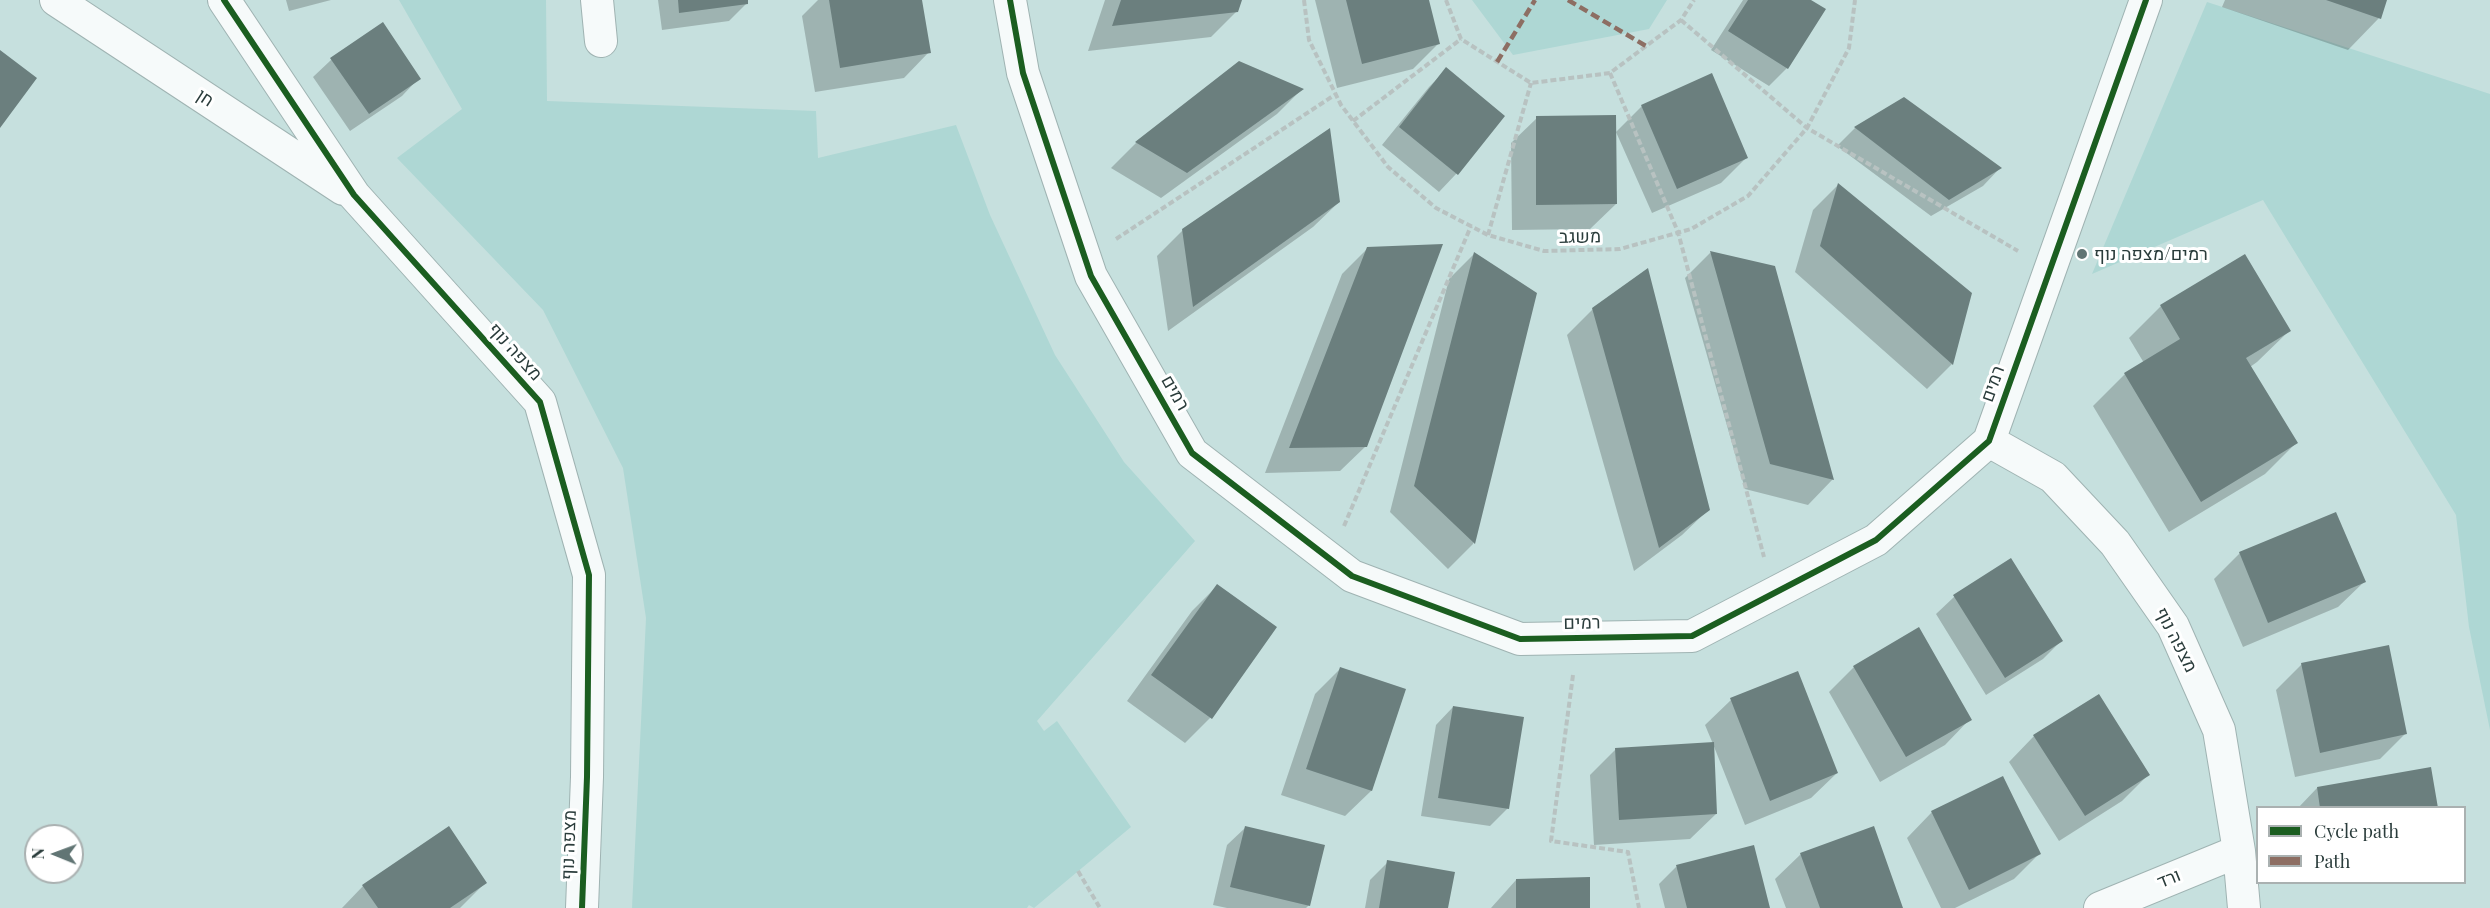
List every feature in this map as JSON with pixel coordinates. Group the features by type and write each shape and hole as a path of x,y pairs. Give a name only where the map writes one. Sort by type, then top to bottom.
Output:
{"street":[{"name":"חן","path":"56,0 354,195"},
{"name":"מצפה נוף","path":"224,0 354,195 540,402 590,575 587,777 582,908"},
{"path":"597,0 601,41"},
{"name":"רמים","path":"1010,0 1023,73 1091,276 1192,453 1353,576 1520,639 1692,636 1876,540 1989,441 2146,0"},
{"name":"מצפה נוף","path":"1989,441 2053,477 2115,543 2173,626 2219,730 2239,851 2244,908"},
{"name":"ורד","path":"2100,908 2239,851"}],"path":[{"path":"1446,0 1461,39 1531,83 1610,73 1681,20 1694,0"},
{"path":"1681,20 1807,128 2049,270"},
{"path":"1353,121 1461,39"},
{"path":"1610,73 1678,232 1774,593"},
{"path":"1488,235 1531,83"},
{"path":"1085,260 1336,94"},
{"path":"1331,559 1471,226"},
{"path":"1578,638 1551,841 1628,852 1640,908"},
{"path":"1078,871 1100,908"}],"shaded area":[{"path":"399,0 546,0 547,101 816,111 818,158 956,125 990,215 1055,355 1124,462 1195,541 1037,721 1044,731 1057,721 1131,827 1034,908 1029,905 1027,908 632,908 646,618 623,468 543,310 397,158 462,109"},
{"path":"1472,0 1667,0 1649,29 1513,55"},
{"path":"2207,2 2490,94 2490,730 2469,627 2456,515 2263,200 2092,274"}],"building":[{"path":"678,0 748,0 748,4 679,13"},
{"path":"829,0 922,0 931,53 840,68"},
{"path":"1121,0 1242,0 1238,12 1112,26"},
{"path":"1346,0 1429,0 1440,44 1362,64"},
{"path":"1748,0 1811,0 1826,9 1788,69 1728,31"},
{"path":"2326,0 2387,0 2381,19"},
{"path":"383,22 421,79 369,114 330,58"},
{"path":"0,50 37,78 0,128"},
{"path":"1239,61 1304,89 1187,173 1135,142"},
{"path":"1446,67 1505,116 1458,175 1399,127"},
{"path":"1712,73 1748,158 1677,189 1641,105"},
{"path":"1904,97 2002,168 1949,200 1854,127"},
{"path":"1616,115 1617,204 1536,205 1536,116"},
{"path":"1330,128 1340,202 1193,307 1182,229"},
{"path":"1838,183 1972,293 1953,365 1820,246"},
{"path":"1443,244 1367,447 1289,448 1367,247"},
{"path":"1710,251 1775,266 1834,480 1770,464"},
{"path":"1474,252 1537,293 1475,544 1414,486"},
{"path":"2245,254 2291,331 2246,358 2298,443 2201,502 2124,373 2180,339 2160,305"},
{"path":"1648,268 1710,510 1659,548 1592,308"},
{"path":"2336,512 2366,582 2268,623 2239,552"},
{"path":"2011,558 2063,641 2005,678 1953,595"},
{"path":"1217,584 1277,627 1212,719 1151,675"},
{"path":"1919,627 1972,720 1906,757 1853,666"},
{"path":"2389,645 2407,734 2320,753 2301,663"},
{"path":"1340,667 1406,689 1372,791 1306,769"},
{"path":"1798,671 1838,773 1770,801 1730,698"},
{"path":"2099,694 2150,775 2085,816 2033,735"},
{"path":"1453,706 1524,717 1509,809 1438,798"},
{"path":"1714,742 1717,814 1619,820 1615,748"},
{"path":"2431,767 2438,806 2320,806 2317,787"},
{"path":"2003,776 2041,854 1969,890 1931,811"},
{"path":"449,826 487,883 450,908 378,908 362,885"},
{"path":"1245,826 1325,845 1310,906 1230,887"},
{"path":"1874,826 1903,908 1820,908 1800,853"},
{"path":"1754,845 1770,908 1687,908 1676,865"},
{"path":"1387,860 1455,872 1448,908 1379,908"},
{"path":"1590,877 1590,908 1516,908 1516,879"}],"marked path":[{"path":"1497,62 1535,0"},
{"path":"1568,0 1646,46"}],"cycle path":[{"path":"224,0 354,195 540,402 589,575 587,777 582,908"},
{"path":"1010,0 1023,73 1091,276 1192,453 1352,576 1520,639 1692,636 1876,540 1989,441 2146,0"}],"place":[{"name":"רמים/מצפה נוף","path":"2082,254"}]}
